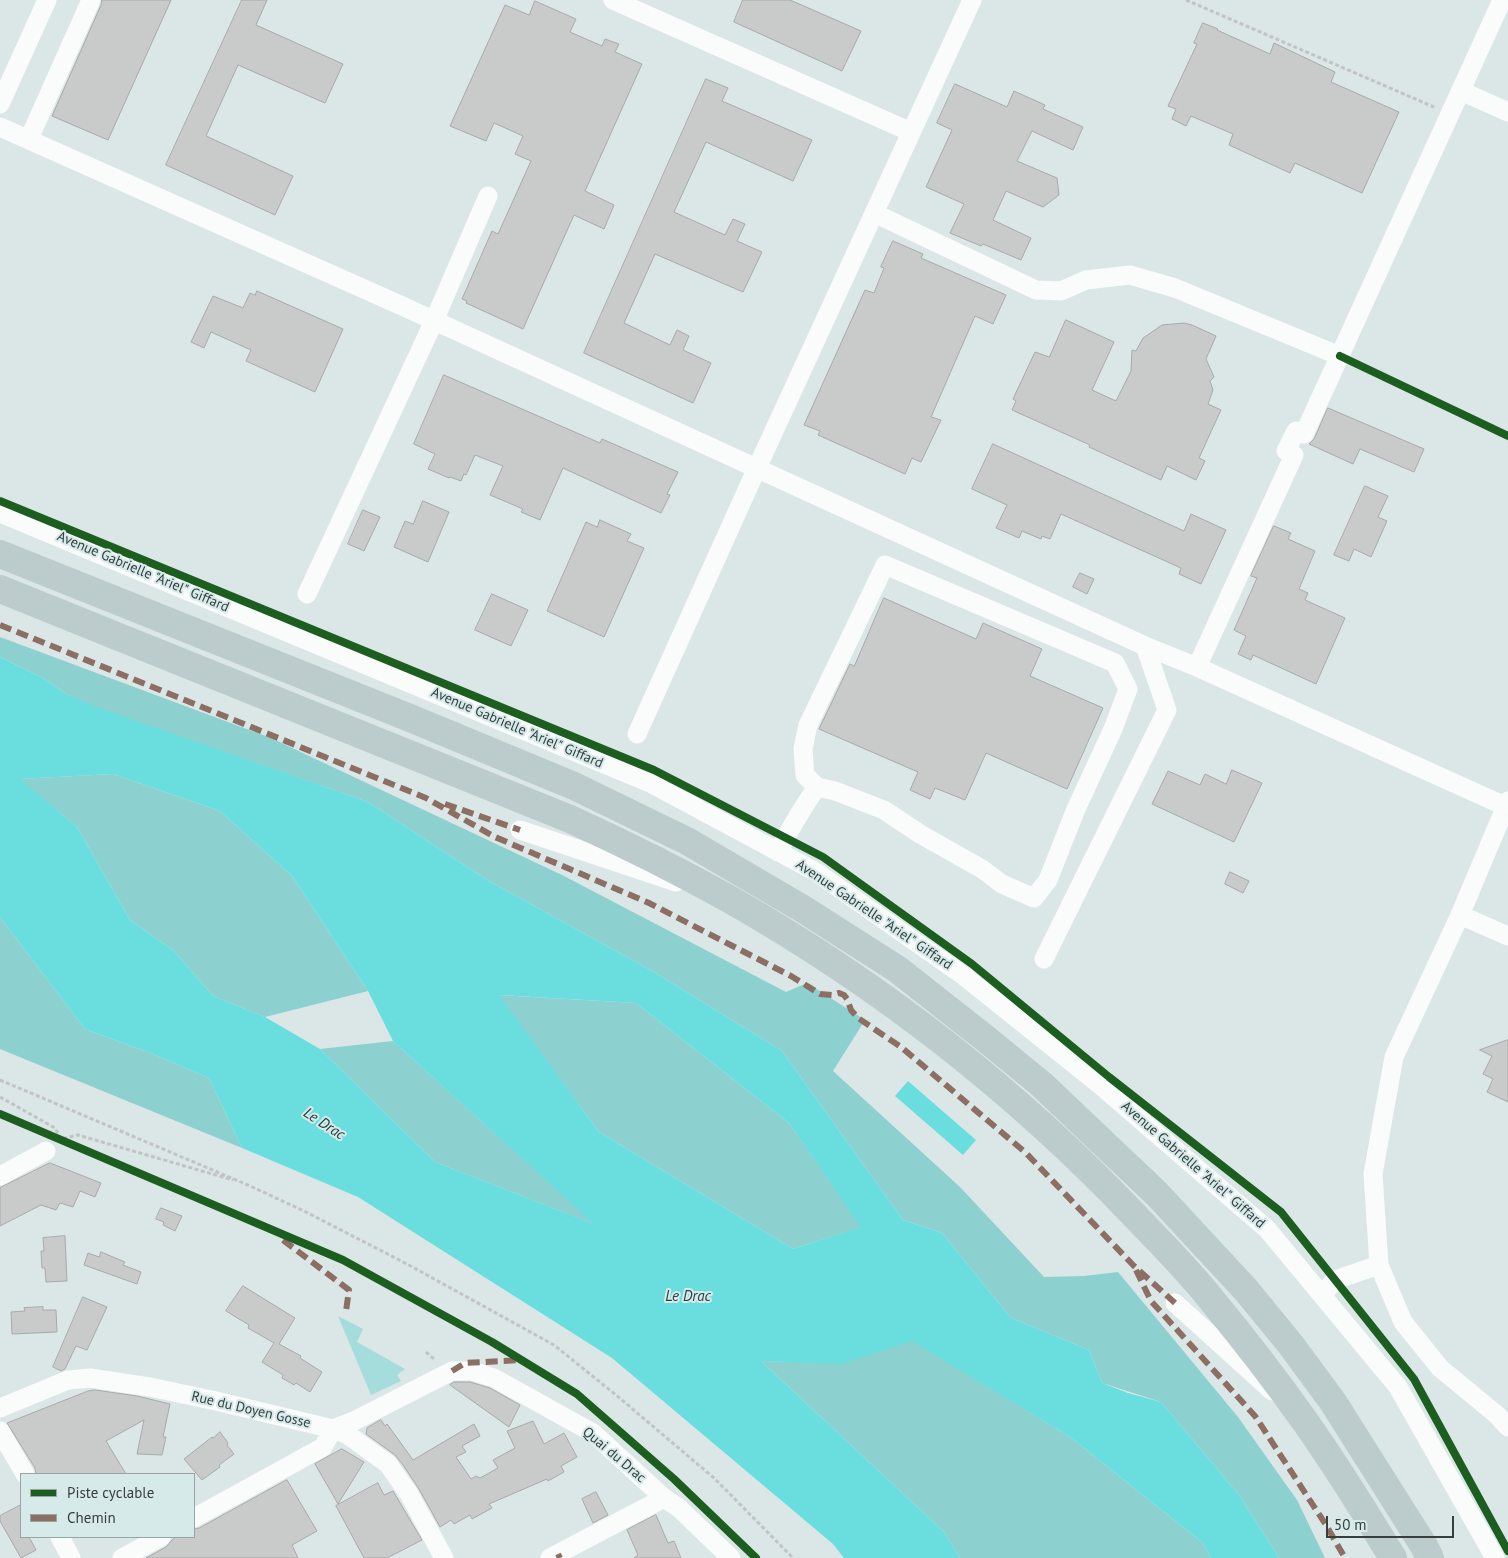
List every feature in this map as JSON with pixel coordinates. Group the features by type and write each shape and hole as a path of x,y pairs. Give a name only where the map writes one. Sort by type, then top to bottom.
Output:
{"highway":[{"path":"0,554 410,718 574,786 687,841 803,909 897,969 1040,1084 1157,1194 1246,1290 1291,1345 1333,1402 1430,1554"},
{"path":"0,589 570,819 652,858 731,900 824,957 886,999 985,1076 1047,1128 1179,1262 1233,1327 1305,1421 1393,1558"}],"street":[{"path":"0,104 47,0"},
{"path":"29,139 90,0"},
{"path":"613,0 911,132"},
{"path":"637,734 756,468 972,0"},
{"path":"1197,667 1294,455 1286,451 1296,431 1304,434 1502,0"},
{"path":"1461,91 1508,112"},
{"path":"0,127 434,321 1145,646 1506,803 1460,915 1394,1057 1373,1174 1379,1265 1403,1322 1440,1368 1498,1414 1508,1427"},
{"path":"307,594 434,321 488,196"},
{"path":"874,213 1036,290 1061,291 1086,280 1130,275 1175,288 1340,356"},
{"name":"Avenue Gabrielle \"Ariel\" Giffard","path":"0,513 650,783 816,872 964,976 1100,1084 1267,1229 1398,1387 1495,1558"},
{"path":"885,565 1115,663 1128,689 1113,729 1076,809 1048,880 1034,898 1002,884 884,810 835,791 818,787 805,775 803,749 808,725 885,565"},
{"path":"1044,959 1167,710 1145,646"},
{"path":"778,852 790,827 818,787"},
{"path":"520,830 731,900"},
{"path":"1460,915 1508,936"},
{"path":"0,1176 46,1152"},
{"path":"1322,1295 1335,1280 1379,1265"},
{"path":"1175,1304 1305,1421"},
{"name":"Quai du Drac","path":"333,1429 354,1421 452,1371 472,1371 494,1378 593,1433 664,1498 679,1508 731,1558"},
{"name":"Rue du Doyen Gosse","path":"0,1408 68,1380 90,1378 179,1393 333,1429 348,1435 388,1464 409,1494 444,1558"},
{"path":"195,1517 323,1447 333,1429"},
{"path":"0,1431 24,1473"},
{"path":"556,1557 664,1498"},
{"path":"61,1538 71,1558"},
{"path":"122,1558 159,1538"}],"path":[{"path":"1186,0 1451,114"},
{"path":"0,1080 248,1184 407,1264 554,1346 616,1395 714,1478 793,1558"},
{"path":"0,1097 55,1128 61,1139"},
{"path":"46,1152 61,1139 78,1135 248,1184"}],"shaded area":[{"path":"0,637 271,738 562,875 786,992 807,983 865,1020 833,1071 960,1187 1044,1277 1084,1276 1118,1272 1238,1417 1297,1500 1325,1558 1279,1558 1239,1495 1161,1402 1102,1383 1089,1350 1011,1318 942,1233 903,1220 782,1051 654,972 487,880 368,802 94,707 66,694 43,678 0,657"},
{"path":"113,774 220,811 292,876 368,991 265,1017 213,996 174,951 130,920 77,827 19,779"},
{"path":"0,917 85,1029 153,1054 209,1078 242,1148 0,1049"},
{"path":"498,995 636,1003 789,1123 862,1227 793,1249 599,1132"},
{"path":"393,1041 596,1225 435,1162 320,1049"},
{"path":"338,1316 363,1329 357,1342 405,1369 397,1375 401,1381 371,1395"},
{"path":"912,1340 1070,1437 1203,1543 1211,1558 960,1558 944,1532 761,1361 842,1363"}],"water":[{"name":"Le Drac","path":"0,657 43,678 66,694 94,706 368,802 487,880 654,972 782,1051 903,1220 942,1233 1011,1318 1089,1350 1102,1383 1128,1393 1161,1402 1239,1495 1279,1558 1211,1558 1203,1543 1070,1437 912,1341 842,1364 761,1361 944,1532 960,1558 844,1558 833,1544 612,1358 358,1197 242,1148 209,1078 153,1054 85,1029 0,917","holes":["113,774 220,811 292,876 368,991 393,1041 594,1224 435,1162 320,1049 265,1017 213,996 174,951 130,920 77,827 20,779","499,995 636,1003 789,1123 861,1227 793,1249 599,1132"]},
{"path":"908,1081 976,1140 963,1155 895,1096"}],"building":[{"path":"102,0 171,0 108,140 52,116"},
{"path":"242,0 267,0 256,25 343,64 325,103 238,65 206,136 293,176 275,215 166,165"},
{"path":"743,0 790,0 861,31 842,71 734,22"},
{"path":"535,1 576,19 570,32 602,46 605,39 619,44 615,52 642,64 585,191 614,205 604,229 574,215 523,329 466,303 467,301 462,299 492,231 498,234 531,161 515,154 523,136 494,123 486,141 450,126 505,5 529,15"},
{"path":"1203,23 1270,54 1274,43 1335,72 1331,82 1399,112 1362,193 1295,163 1290,173 1229,145 1233,134 1191,116 1186,126 1172,119 1176,109 1168,106 1197,44 1194,43"},
{"path":"706,79 728,88 722,101 812,140 793,181 706,142 674,212 725,235 733,219 745,224 737,241 762,252 743,292 655,254 624,323 670,345 677,330 689,336 683,350 711,363 693,403 584,353"},
{"path":"955,84 1007,107 1014,91 1045,105 1043,109 1083,127 1073,150 1032,131 1017,161 1057,178 1059,195 1043,207 1006,191 993,220 1031,238 1021,260 950,233 964,204 926,187 952,130 937,123"},
{"path":"893,241 923,254 921,258 1006,295 993,324 975,316 931,417 941,420 921,462 912,458 905,474 818,435 820,431 804,425 865,290 874,293 884,268 881,267"},
{"path":"257,291 343,329 315,392 246,361 251,350 211,332 204,348 191,342 213,296 243,308 250,293 255,295"},
{"path":"1066,320 1114,342 1092,390 1116,401 1131,371 1132,350 1136,351 1143,338 1162,325 1184,323 1216,336 1206,359 1214,377 1210,381 1213,390 1208,404 1221,410 1199,458 1205,461 1196,480 1167,466 1161,480 1012,410 1016,401 1013,399 1035,352 1049,357"},
{"path":"444,375 600,443 602,439 678,472 667,494 670,495 661,513 563,468 540,520 521,512 523,509 490,495 503,466 475,455 466,475 464,474 461,481 428,469 435,454 414,444"},
{"path":"1328,408 1424,449 1414,472 1360,449 1353,464 1309,444 1314,439"},
{"path":"993,444 1184,531 1191,514 1226,530 1201,584 1179,574 1181,568 1061,514 1050,539 1042,536 1041,539 1022,531 1019,538 996,528 1007,505 972,489"},
{"path":"1365,486 1388,496 1378,517 1387,521 1371,557 1354,549 1349,561 1334,555"},
{"path":"423,501 449,512 428,562 394,547 405,521 413,524"},
{"path":"363,510 380,517 364,551 348,544"},
{"path":"600,520 631,534 627,541 644,548 604,637 547,611 586,522 597,527"},
{"path":"1274,526 1291,533 1288,539 1315,551 1299,589 1308,593 1305,600 1345,618 1316,684 1253,655 1251,660 1238,654 1246,636 1234,630 1257,578 1251,576"},
{"path":"1080,573 1094,579 1087,594 1073,587"},
{"path":"492,594 528,610 511,646 475,630"},
{"path":"884,598 976,639 983,623 1042,649 1030,676 1103,708 1067,789 986,753 965,800 935,788 930,799 910,790 918,772 819,729 850,664 854,666"},
{"path":"1232,770 1262,783 1234,842 1152,804 1168,771 1200,785 1205,774 1226,784"},
{"path":"1230,872 1249,881 1243,893 1225,884"},
{"path":"1508,1040 1508,1102 1487,1092 1493,1079 1483,1074 1492,1056 1480,1050"},
{"path":"50,1163 101,1183 95,1197 80,1191 73,1207 60,1203 56,1210 41,1205 0,1226 0,1188"},
{"path":"161,1208 182,1216 175,1231 163,1225 164,1222 156,1219"},
{"path":"65,1236 67,1281 46,1282 45,1268 42,1268 41,1251 44,1251 43,1238"},
{"path":"101,1252 125,1262 123,1265 141,1272 137,1284 84,1265 88,1253 99,1257"},
{"path":"243,1286 295,1318 279,1344 301,1356 300,1358 322,1372 310,1392 296,1383 294,1385 282,1378 283,1375 262,1362 274,1343 248,1328 249,1325 226,1311"},
{"path":"83,1297 107,1307 87,1350 76,1346 65,1369 61,1371 53,1367"},
{"path":"43,1307 43,1310 56,1310 57,1332 12,1334 11,1312 25,1311 24,1308"},
{"path":"454,1382 470,1382 490,1388 520,1405 509,1427 450,1385"},
{"path":"95,1390 137,1396 170,1404 163,1437 166,1437 162,1455 137,1454 144,1420 106,1441 125,1473 36,1473 35,1468 7,1423 88,1391"},
{"path":"381,1420 385,1426 387,1424 413,1460 474,1424 480,1436 462,1446 466,1452 456,1457 471,1479 476,1476 480,1478 498,1468 493,1460 515,1448 507,1431 533,1421 544,1444 564,1433 577,1457 561,1466 564,1472 548,1481 547,1479 489,1504 492,1508 472,1519 470,1515 454,1524 451,1520 440,1527 403,1465 395,1455 366,1434 367,1428"},
{"path":"220,1432 234,1454 202,1480 184,1459"},
{"path":"342,1449 364,1462 338,1504 315,1464"},
{"path":"287,1480 317,1531 292,1545 298,1558 146,1558 166,1547 175,1538 195,1538 195,1529"},
{"path":"378,1483 384,1495 393,1491 422,1540 387,1558 364,1558 336,1506"},
{"path":"596,1492 608,1515 593,1523 582,1499"},
{"path":"20,1506 20,1538 30,1538 36,1550 21,1558 0,1521 0,1516"},
{"path":"656,1515 668,1543 674,1541 681,1558 634,1558 638,1555 627,1530"}],"marked path":[{"path":"0,625 426,798 495,837 649,903 791,976 820,994 832,995 839,993 844,995 851,1010 858,1018 901,1047 1026,1153 1134,1266 1175,1303"},
{"path":"445,804 520,830"},
{"path":"283,1240 349,1290 346,1311"},
{"path":"1136,1270 1151,1301 1255,1416 1326,1525 1345,1558"},
{"path":"452,1371 465,1363 521,1360"},
{"path":"558,1554 560,1558"}],"cycle path":[{"path":"1340,356 1508,436"},
{"path":"0,501 654,770 823,857 972,964 1109,1077 1281,1212 1414,1379 1508,1551"},
{"path":"0,1114 343,1260 492,1342 577,1394 674,1479 756,1558"}]}
